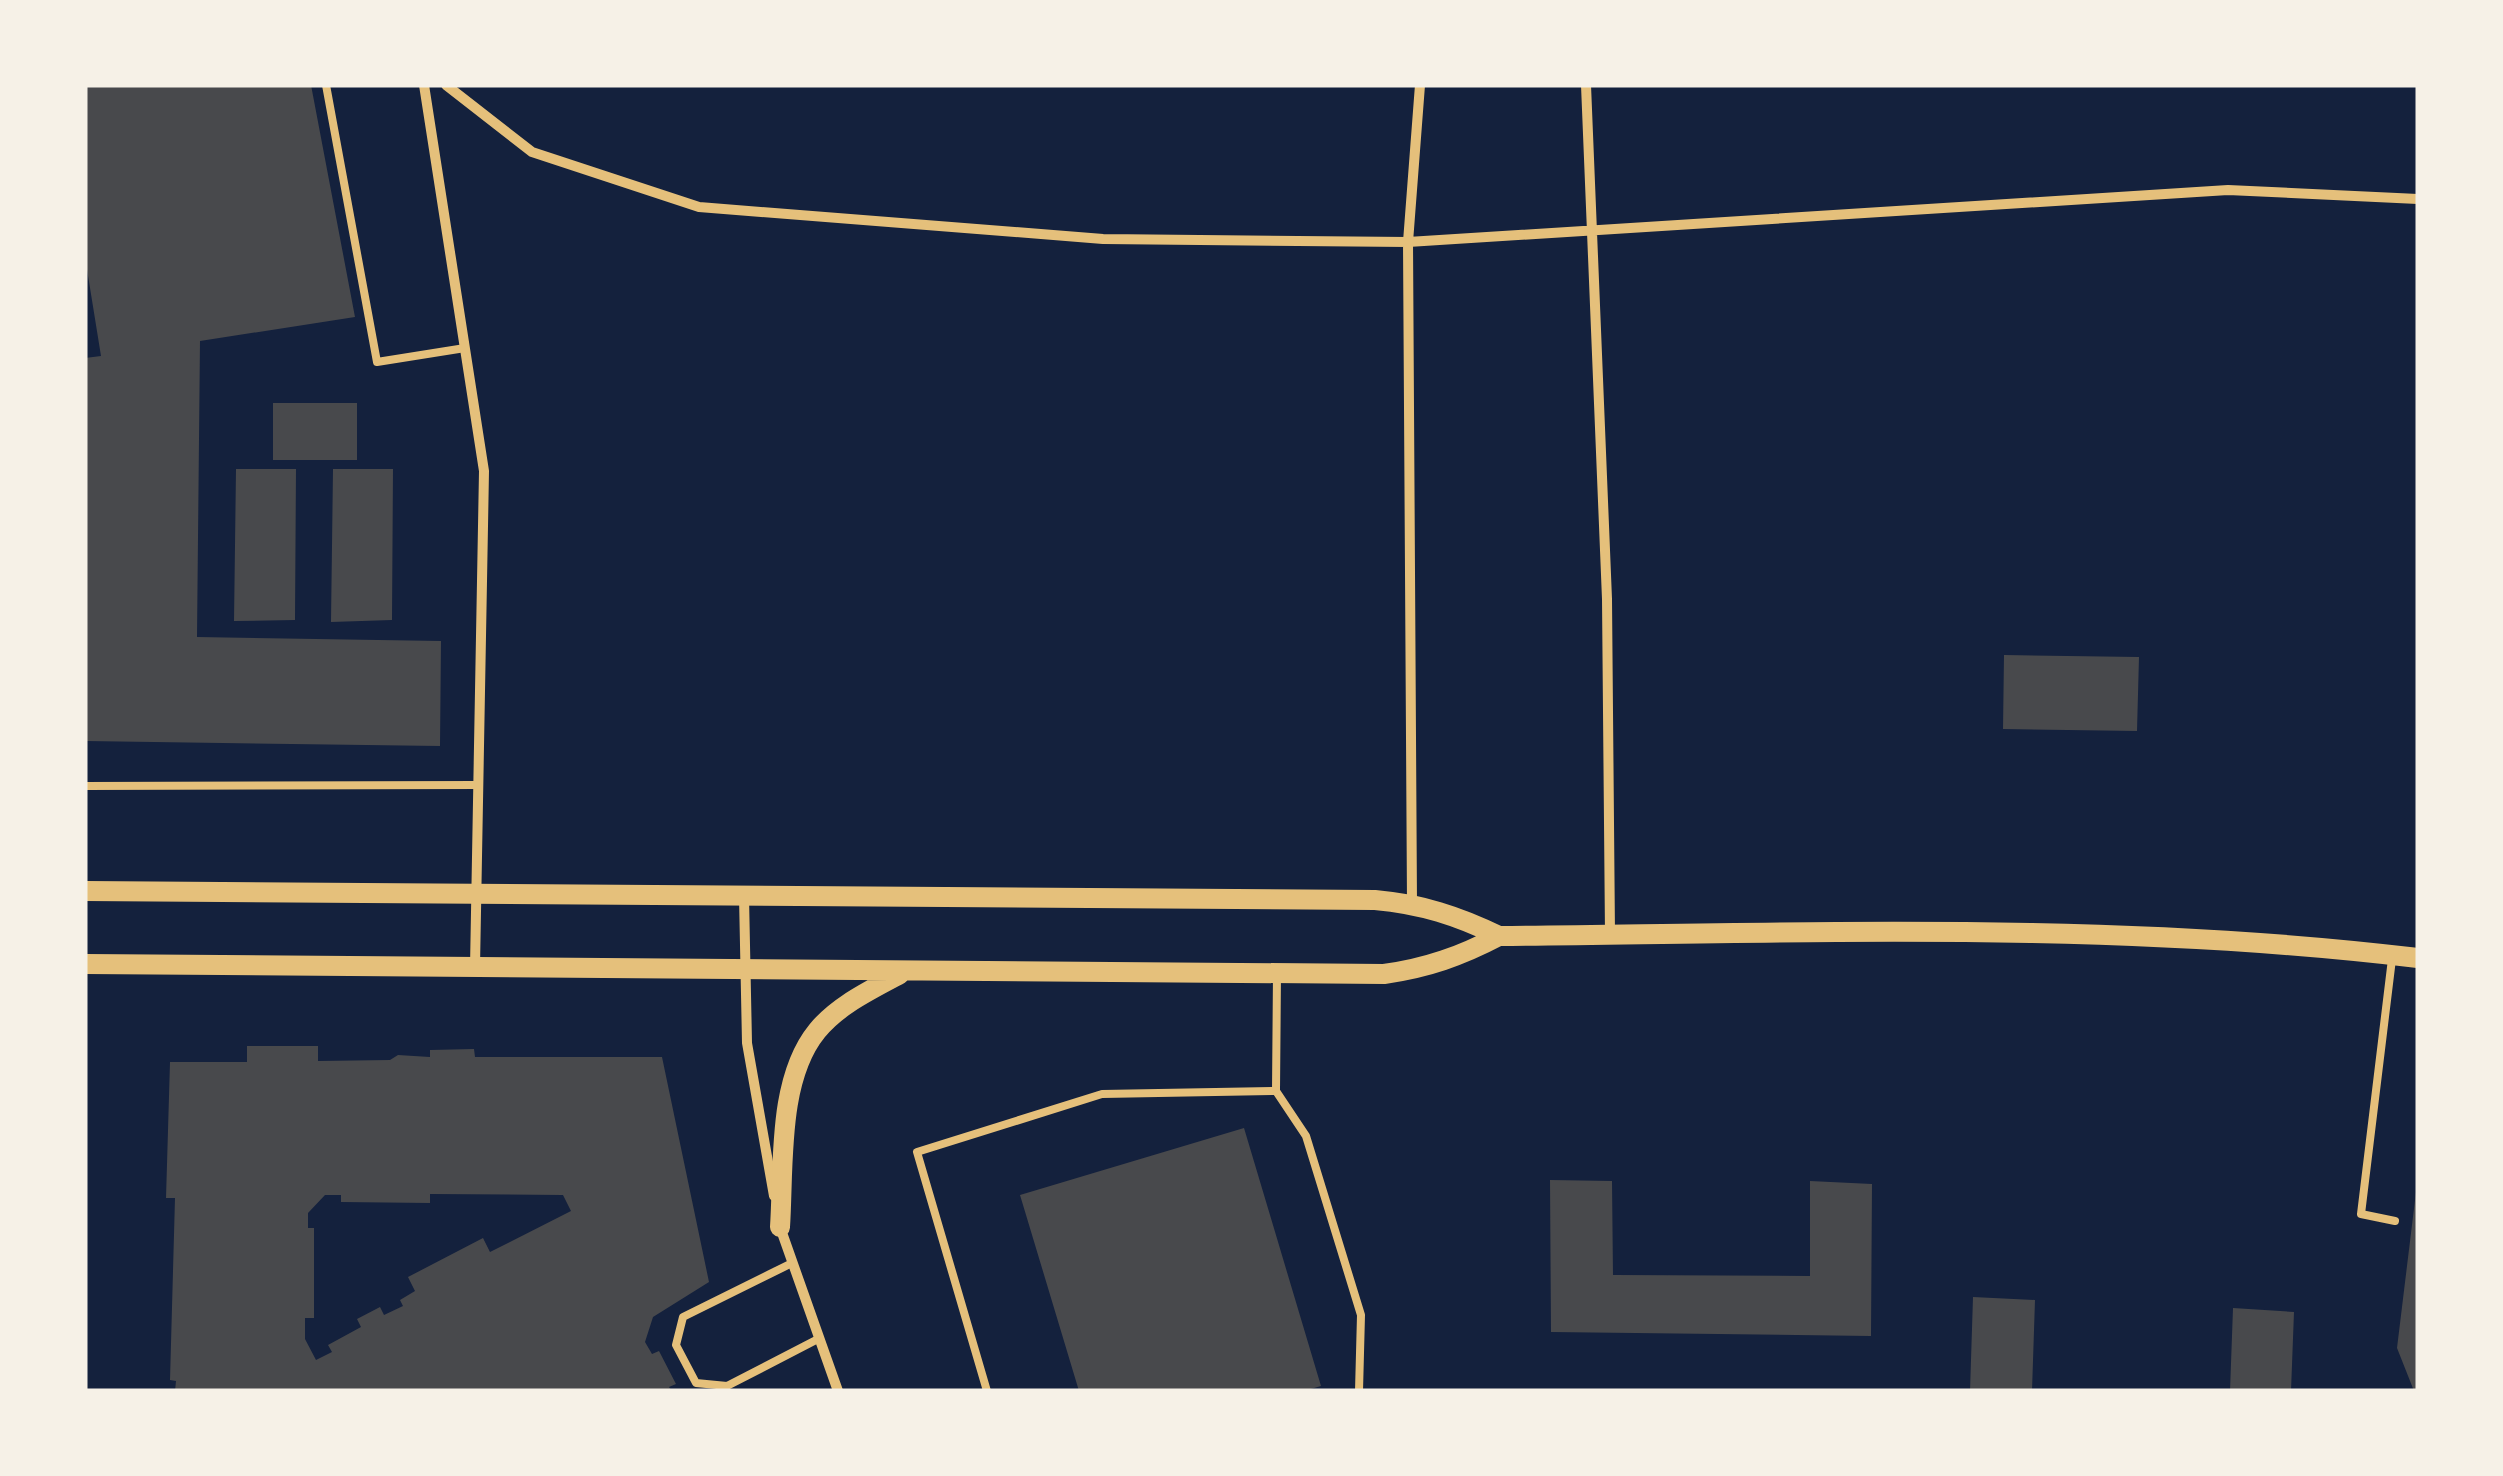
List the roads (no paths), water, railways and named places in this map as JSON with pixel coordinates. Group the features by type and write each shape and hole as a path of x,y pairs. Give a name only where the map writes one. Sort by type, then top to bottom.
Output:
{"main road":[{"path":"85,892 1412,903 1457,915 1500,936 2098,935 2212,938 2418,958"},
{"path":"85,964 1384,974 1423,968 1464,955 1500,936"},
{"path":"780,1227 792,1088 805,1050 836,1013 902,973"}],"street":[{"path":"424,85 484,471 475,967"},
{"path":"446,85 532,152 698,207 1103,240 1408,242 2228,190 2418,199"},
{"path":"1412,903 1408,242 1420,85"},
{"path":"1586,85 1607,599 1610,935"},
{"path":"744,896 743,969 755,1100 790,1264 838,1391"}],"lane":[{"path":"326,85 377,362 465,348"},
{"path":"85,786 479,785"},
{"path":"2392,955 2361,1214 2395,1221"},
{"path":"1277,973 1276,1091 1306,1136 1361,1316 1359,1391"},
{"path":"987,1391 916,1152 1102,1094 1276,1091"},
{"path":"790,1264 683,1317 676,1346 696,1383 727,1386 818,1340"}]}
